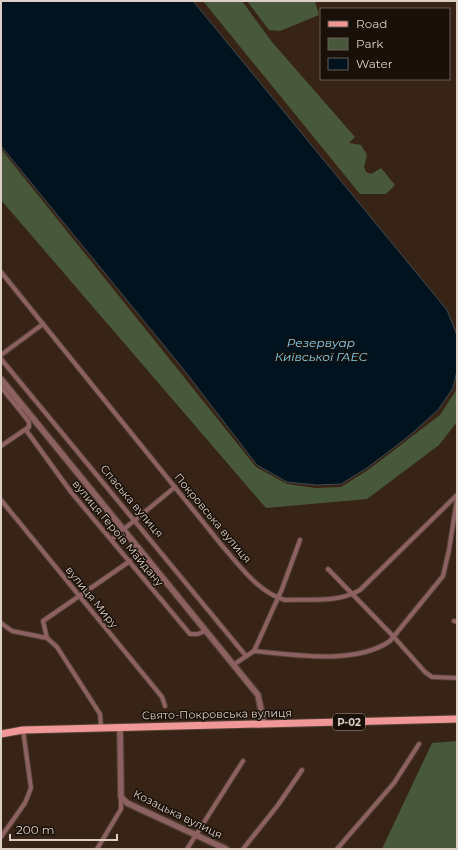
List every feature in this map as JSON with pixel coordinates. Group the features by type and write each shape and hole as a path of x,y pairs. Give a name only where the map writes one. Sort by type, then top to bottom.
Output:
{"main road":[{"name":"Свято-Покровська вулиця","path":"1,734 23,730 457,719"}],"street":[{"name":"Покровська вулиця","path":"1,272 243,570 268,593 278,598 284,600 335,599 360,590 457,494"},
{"path":"1,355 43,324"},
{"name":"Спаська вулиця","path":"1,359 246,656"},
{"path":"1,379 29,422 29,426 26,430 1,446"},
{"path":"1,387 20,407 122,529 258,695 264,724"},
{"name":"вулиця Героїв Майдану","path":"26,430 71,492 112,539 190,634 198,634 205,631"},
{"path":"112,539 134,519 175,487"},
{"path":"254,651 328,657 381,647 390,641 443,576 449,550 457,499"},
{"name":"вулиця Миру","path":"1,500 162,697 165,706"},
{"path":"233,665 254,651 278,598 300,540"},
{"path":"47,638 43,621 80,597 130,561"},
{"path":"328,569 393,636 425,672 432,677 457,678"},
{"path":"1,624 12,631 47,638 57,647 100,714 101,728"},
{"path":"97,849 120,809 120,728"},
{"path":"1,837 25,803 31,788 23,730"},
{"path":"337,849 394,783 419,744"},
{"path":"187,849 243,761"},
{"path":"243,849 278,805 302,770"},
{"name":"Козацька вулиця","path":"121,797 127,803 197,834 226,849"}],"green space":[{"path":"203,1 242,1 272,42 355,137 349,143 361,145 367,155 364,167 366,172 371,174 381,168 395,185 386,194 360,194"},
{"path":"247,1 315,1 319,15 280,31 269,30"},
{"path":"1,149 256,467 287,484 316,488 341,487 368,470 440,415 457,389 457,422 439,445 367,499 266,508 1,200"},
{"path":"457,741 457,849 382,849 432,743"}],"water":[{"name":"Резервуар Київської ГАЕС","path":"1,1 193,1 447,310 457,335 457,371 453,388 438,410 409,436 367,468 341,484 316,485 287,482 257,465 184,370 1,146"}]}
